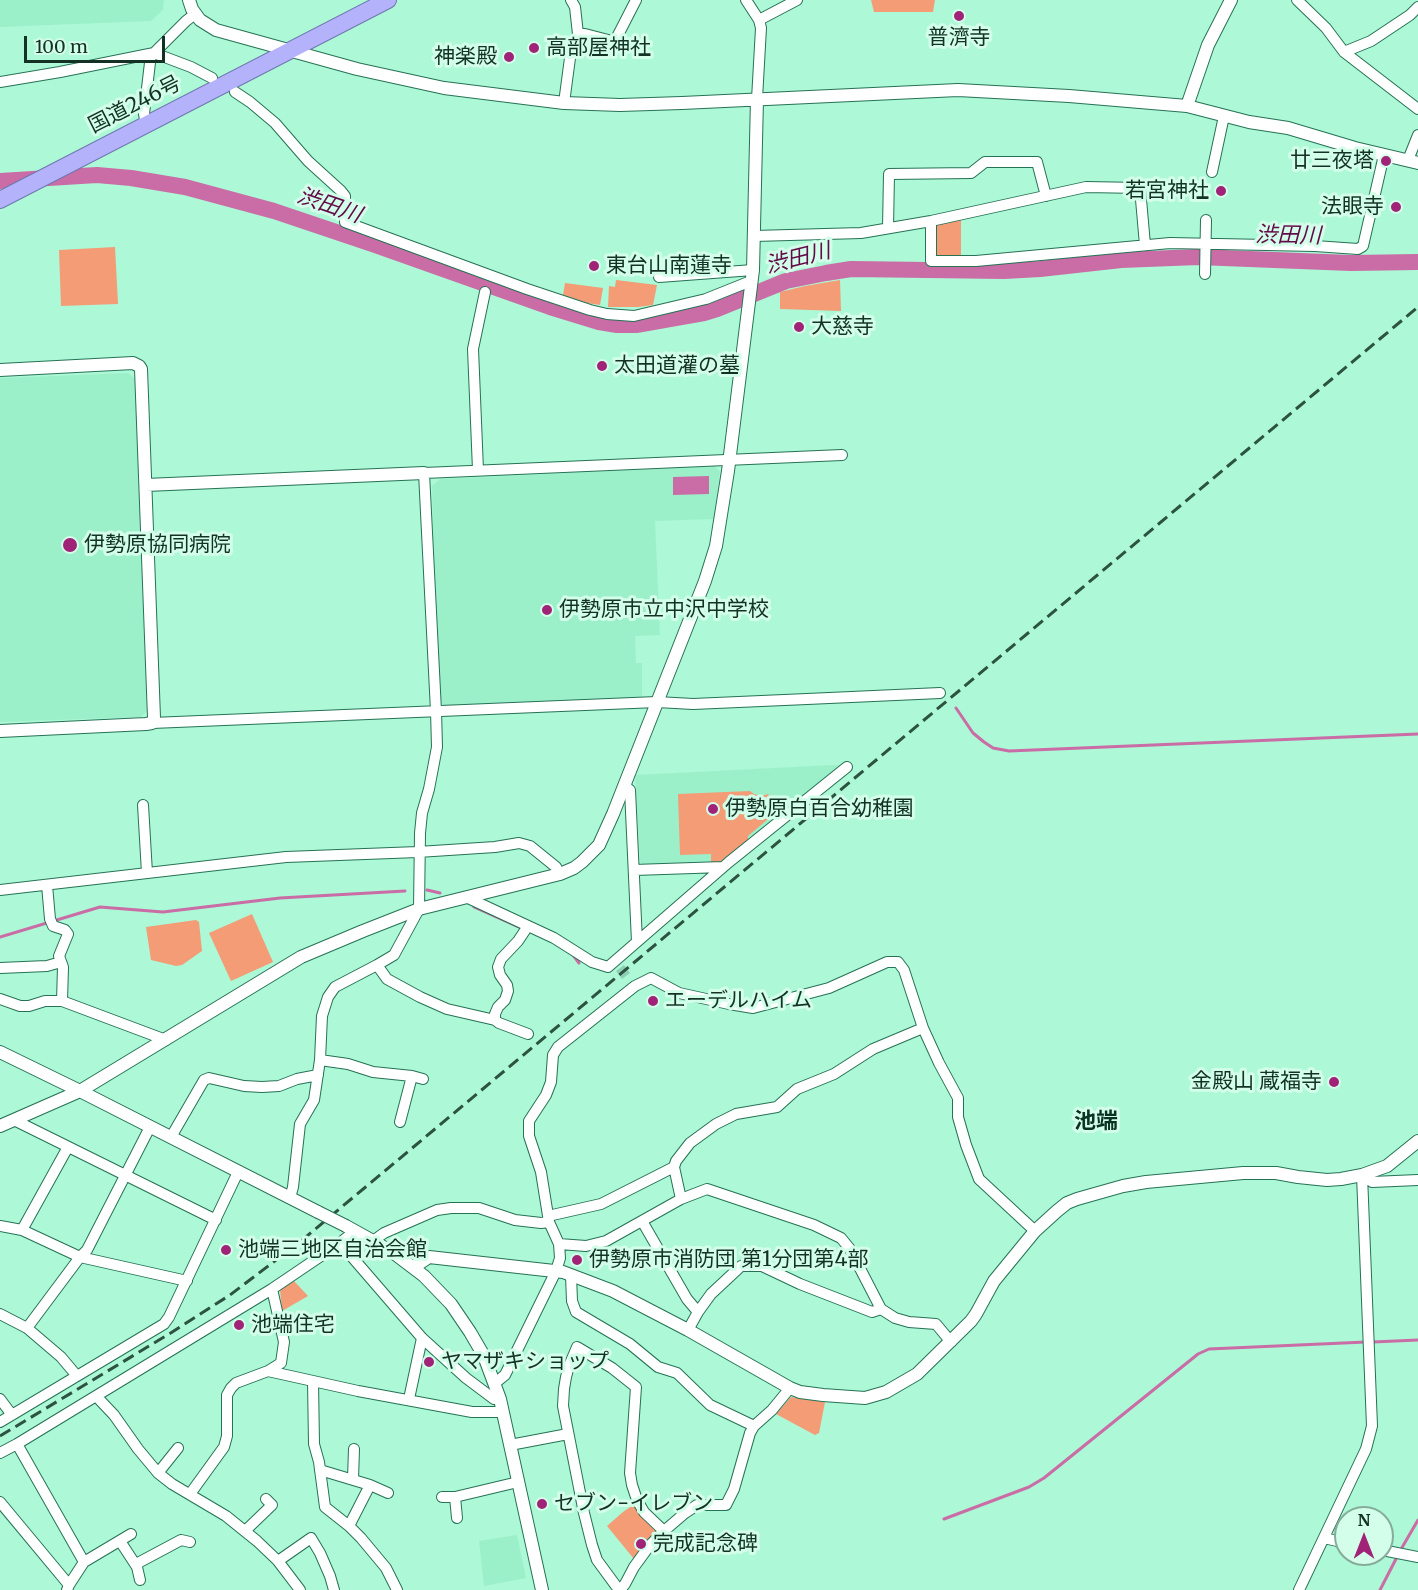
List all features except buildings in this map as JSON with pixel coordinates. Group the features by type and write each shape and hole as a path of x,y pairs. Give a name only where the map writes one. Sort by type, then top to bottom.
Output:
{"highway":[{"name":"国道246号","path":"0,200 388,0"}],"street":[{"path":"189,0 200,20 216,30 357,69 428,86 564,103 620,105 958,90 1187,106 1249,122 1288,128 1413,161 1418,135"},
{"path":"564,103 570,58 578,34 575,7 571,0"},
{"path":"578,34 612,41 616,39 636,0"},
{"path":"0,1126 80,1091 301,957 419,909 560,874 582,862 598,845 608,828 705,581 721,524 752,278 761,28 759,20 746,0"},
{"path":"759,20 798,0"},
{"path":"1187,106 1208,45 1231,0"},
{"path":"1297,0 1326,28 1344,52 1418,109"},
{"path":"1344,52 1371,41 1418,7"},
{"path":"146,124 144,114 152,54 195,14"},
{"path":"0,82 152,54 191,67 212,78"},
{"path":"235,92 275,123 308,161 341,191 345,196 345,222 490,276 590,310 623,315 657,311 706,300 752,278"},
{"path":"1212,172 1224,116"},
{"path":"931,220 931,261 1018,258 1170,243 1204,246 1315,246 1358,249 1363,246 1384,155"},
{"path":"888,228 889,174 971,173 985,162 1037,162 1046,196"},
{"path":"754,236 861,233 1086,187 1140,188 1145,245"},
{"path":"1205,274 1206,220"},
{"path":"659,277 752,278"},
{"path":"478,470 473,349 485,292"},
{"path":"0,369 133,363 139,366 146,485 154,718 152,723"},
{"path":"146,485 842,455"},
{"path":"290,1198 300,1124 314,1100 320,1060 322,1016 328,997 335,987 393,955 419,909 418,852 422,813 437,747 424,473"},
{"path":"0,731 657,702 704,703 940,693"},
{"path":"468,897 559,941 592,962 609,967 617,965 637,942 723,867 847,767"},
{"path":"624,785 630,790 637,942"},
{"path":"143,805 147,873"},
{"path":"0,890 286,857 418,852 495,847 519,843 524,843 556,867 560,874"},
{"path":"634,870 723,867"},
{"path":"47,885 51,922 68,934 59,956 63,967 62,1001"},
{"path":"495,1020 498,1007 505,1000 508,991 498,967 501,959 528,926"},
{"path":"0,968 47,966 61,962"},
{"path":"495,1383 505,1375 559,1264 560,1244 549,1219 541,1172 529,1136 529,1121 546,1095 553,1055 558,1047 632,983 651,978 679,993 753,1008 829,988 887,962 898,962 904,970 923,1028 958,1098 958,1117 979,1179 1035,1231"},
{"path":"376,965 387,979 420,997 447,1009 495,1020 528,1034"},
{"path":"0,999 20,1006 45,1001 62,1001 166,1040"},
{"path":"681,1198 674,1167 676,1161 690,1143 716,1124 736,1114 777,1107 797,1089 834,1074 873,1049 923,1028"},
{"path":"0,1052 373,1240 414,1267 442,1294 462,1319 484,1356 495,1383 502,1405 542,1590"},
{"path":"320,1060 348,1064 373,1072 417,1078 400,1122"},
{"path":"171,1137 204,1080 209,1078 243,1086 262,1087 279,1086 297,1079 318,1075"},
{"path":"14,1120 216,1220"},
{"path":"27,1328 87,1250 150,1127"},
{"path":"414,1267 429,1257 556,1271 571,1275 614,1291 790,1388 800,1392 865,1398 886,1392 917,1374 951,1342 976,1314 994,1281 1035,1231 1067,1203 1077,1198 1146,1182 1265,1173 1327,1180 1362,1175 1387,1166 1418,1141"},
{"path":"22,1230 68,1147"},
{"path":"373,1240 437,1210 451,1208 479,1208 515,1220 541,1223 601,1204 674,1167"},
{"path":"0,1422 164,1324 187,1281 238,1172"},
{"path":"1362,1175 1372,1182 1418,1180"},
{"path":"1299,1590 1371,1436 1362,1175"},
{"path":"560,1244 586,1246 606,1241 681,1198 707,1189 814,1225 842,1238 881,1309 895,1318 909,1322 936,1324 951,1342"},
{"path":"642,1221 687,1299 698,1312"},
{"path":"0,1226 22,1230 80,1257 187,1281"},
{"path":"0,1453 272,1288 340,1243 350,1229"},
{"path":"340,1243 422,1338 466,1378 502,1405"},
{"path":"687,1330 711,1294 741,1266 762,1266 800,1284 872,1312 881,1309"},
{"path":"571,1275 572,1301 576,1312 630,1344 658,1367 677,1373 710,1405 754,1426"},
{"path":"190,1494 224,1447 227,1436 227,1395 231,1388 236,1383 268,1371 281,1363 284,1342 272,1288"},
{"path":"0,1314 27,1328 61,1356 77,1376"},
{"path":"409,1400 422,1338"},
{"path":"664,1531 644,1512 632,1485 630,1473 636,1387 612,1368 577,1347 569,1366 563,1406 592,1545 597,1560 619,1590 639,1560 664,1531 685,1513 697,1505 726,1506 734,1489 750,1433 790,1388"},
{"path":"268,1371 472,1412 502,1405"},
{"path":"314,1381 314,1444 325,1507 361,1538 386,1568 397,1590"},
{"path":"96,1396 114,1415 158,1473 172,1484 226,1516 245,1531 278,1561 300,1590"},
{"path":"0,1399 12,1415"},
{"path":"510,1445 568,1434"},
{"path":"17,1444 84,1562"},
{"path":"158,1473 178,1448"},
{"path":"353,1479 354,1449"},
{"path":"320,1470 353,1479 388,1493"},
{"path":"442,1497 455,1497 518,1482"},
{"path":"349,1526 370,1485"},
{"path":"455,1497 457,1518"},
{"path":"0,1502 68,1588 84,1562 131,1534"},
{"path":"245,1531 272,1505"},
{"path":"278,1561 310,1538 327,1568 334,1590"},
{"path":"1324,1538 1334,1540"},
{"path":"136,1564 181,1540 190,1542"},
{"path":"120,1541 136,1564 140,1580"},
{"path":"166,1548 172,1558"},
{"path":"1394,1552 1418,1557"}],"shaded area":[{"path":"0,0 164,0 163,10 151,21 0,27"},
{"path":"871,0 935,0 933,12 874,12"},
{"path":"961,219 961,259 934,256 935,224"},
{"path":"115,247 118,304 61,306 59,250"},
{"path":"616,280 657,285 653,305 608,307 609,286 615,287"},
{"path":"840,280 841,311 780,309 780,292"},
{"path":"565,283 603,288 600,305 563,295"},
{"name":"伊勢原協同病院","path":"128,373 135,379 147,711 141,717 0,722 0,378"},
{"name":"伊勢原市立中沢中学校","path":"715,466 720,472 714,519 655,521 660,635 635,636 636,663 642,663 642,698 445,706 440,702 432,486 440,479"},
{"path":"709,476 709,494 673,495 673,477"},
{"name":"伊勢原白百合幼稚園","path":"843,766 724,863 643,865 640,862 635,775"},
{"path":"750,791 762,796 768,794 780,809 748,836 748,843 724,863 711,863 711,854 680,855 678,794"},
{"path":"252,914 273,962 231,981 209,933"},
{"path":"196,920 199,922 202,951 182,965 176,966 151,960 146,927"},
{"path":"294,1281 308,1296 282,1311 280,1289"},
{"path":"791,1397 825,1402 819,1433 815,1435 776,1414"},
{"path":"636,1503 659,1530 646,1541 634,1559 607,1526"},
{"path":"517,1535 526,1578 484,1586 479,1541"}],"waterway":[{"name":"渋田川","path":"0,181 97,175 185,187 274,211 550,307 617,325 636,325 704,313 786,281 851,269 1004,271 1121,260 1198,257 1351,263 1418,262"},
{"path":"956,708 973,733 984,742 993,748 1009,751 1418,734"},
{"path":"427,890 440,893"},
{"path":"0,937 100,907 163,912 280,898 405,891"},
{"path":"474,907 521,928"},
{"path":"573,955 579,963"},
{"path":"1373,1342 1418,1340"},
{"path":"944,1519 1029,1487 1044,1478 1198,1354 1209,1349 1366,1342"},
{"path":"1400,1551 1418,1520"},
{"path":"1380,1590 1397,1557"}],"tunnel":[{"path":"620,968 629,980"}],"railway":[{"path":"0,1436 230,1295 301,1241 1418,307"}],"place":[{"name":"普濟寺","path":"959,16"},
{"name":"高部屋神社","path":"534,48"},
{"name":"神楽殿","path":"509,57"},
{"name":"廿三夜塔","path":"1386,161"},
{"name":"若宮神社","path":"1221,191"},
{"name":"法眼寺","path":"1396,207"},
{"name":"東台山南蓮寺","path":"594,266"},
{"name":"大慈寺","path":"799,327"},
{"name":"太田道灌の墓","path":"602,366"},
{"name":"伊勢原協同病院","path":"70,545"},
{"name":"伊勢原市立中沢中学校","path":"547,610"},
{"name":"伊勢原白百合幼稚園","path":"713,809"},
{"name":"エーデルハイム","path":"653,1001"},
{"name":"金殿山 蔵福寺","path":"1334,1082"},
{"name":"池端三地区自治会館","path":"226,1250"},
{"name":"伊勢原市消防団 第1分団第4部","path":"577,1260"},
{"name":"池端住宅","path":"239,1325"},
{"name":"ヤマザキショップ","path":"429,1362"},
{"name":"セブン-イレブン","path":"542,1504"},
{"name":"完成記念碑","path":"641,1544"}],"district":[{"name":"池端","path":"1096,1122"}]}
